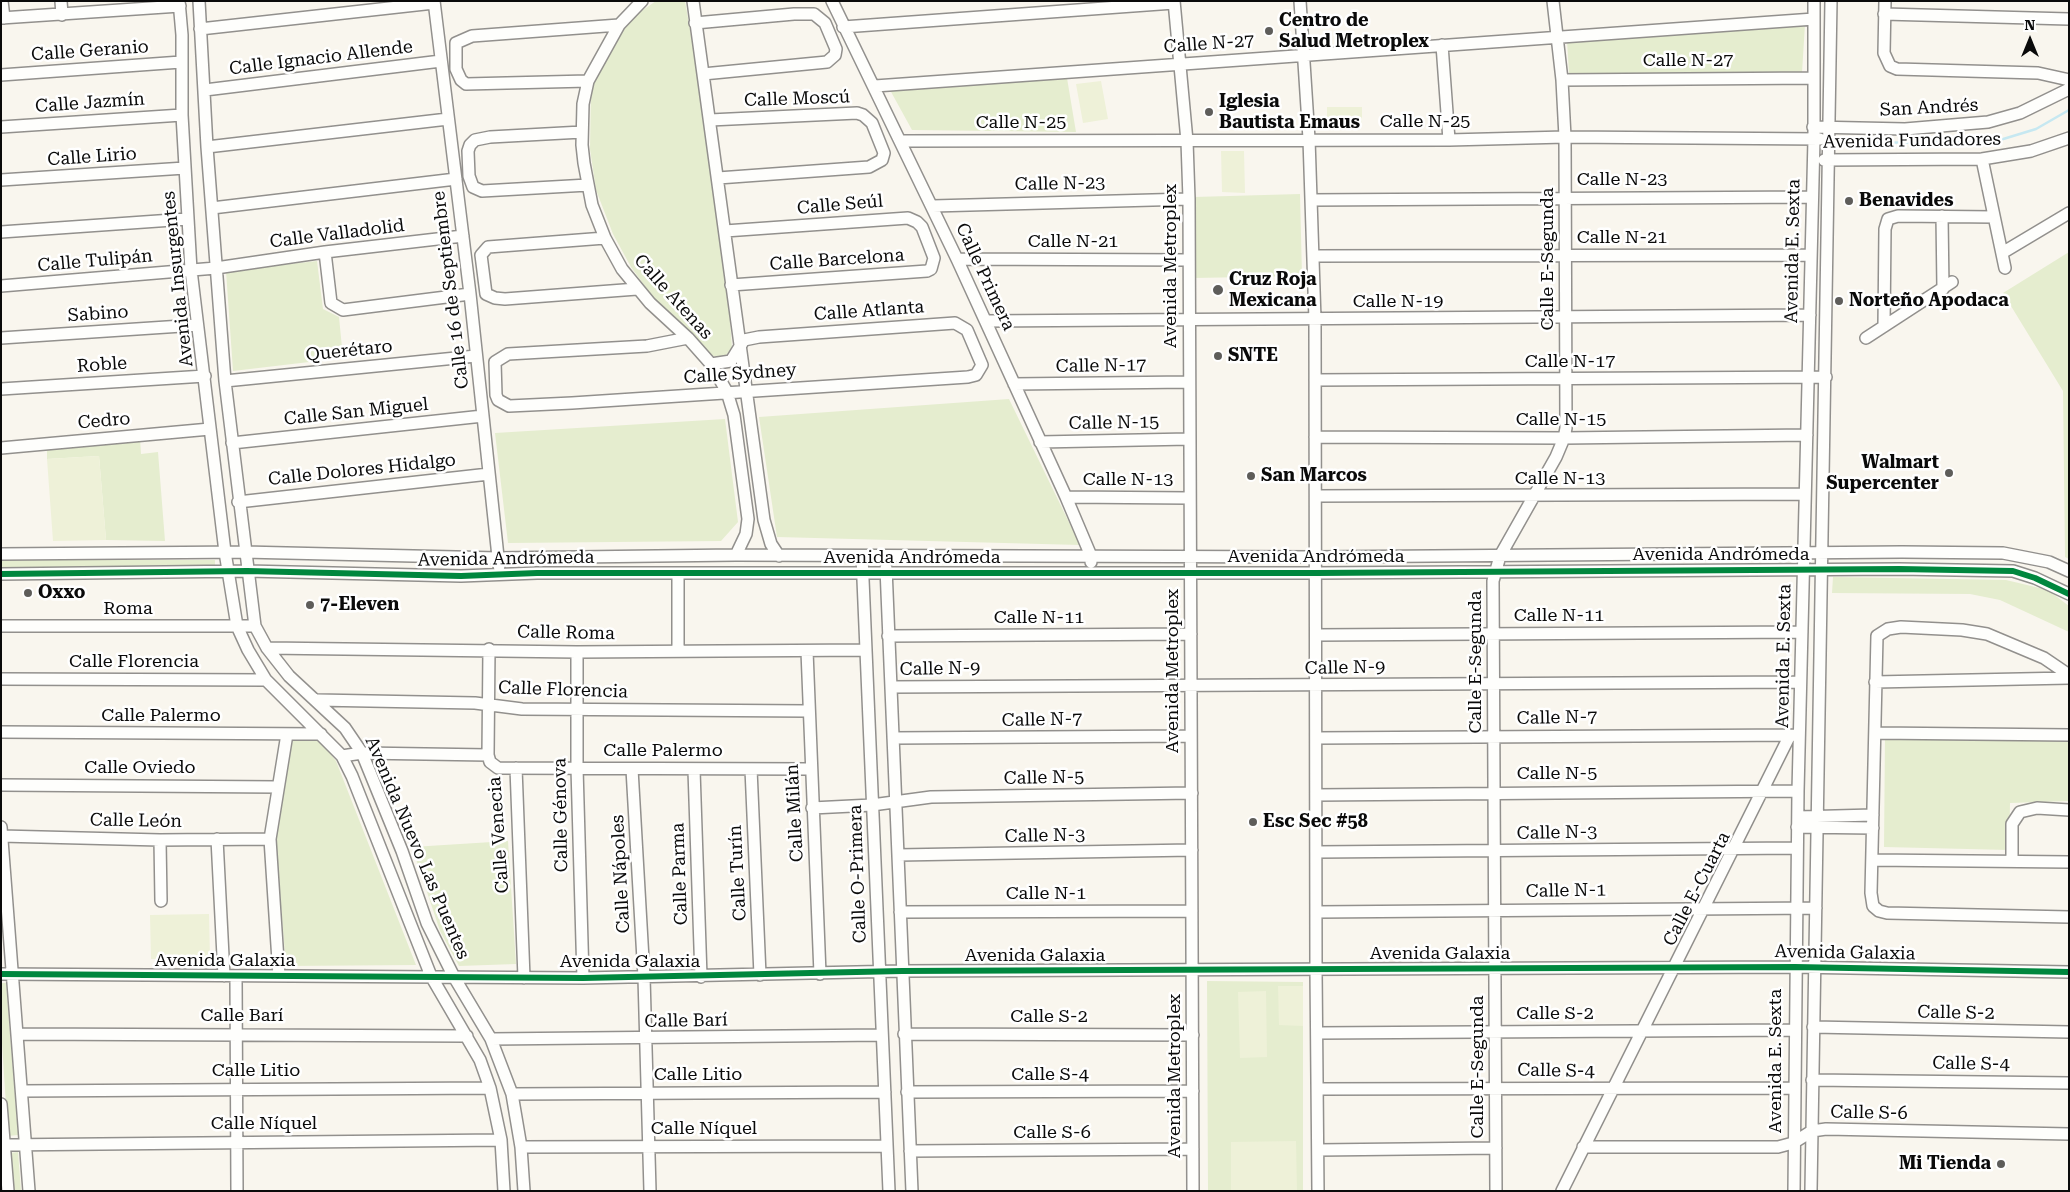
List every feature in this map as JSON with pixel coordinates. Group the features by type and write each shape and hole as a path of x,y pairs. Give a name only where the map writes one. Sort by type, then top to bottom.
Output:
{"street":[{"path":"2,1 2,18 62,15 122,6 180,4"},
{"path":"61,1 62,15"},
{"name":"Avenida Insurgentes","path":"199,1 207,147 225,382 247,571"},
{"name":"Calle Atenas","path":"693,1 764,520 771,544 778,556"},
{"name":"Calle Primera","path":"832,1 902,141 986,321 1091,556 1092,573"},
{"path":"1300,1 1309,139 1315,320 1318,1191"},
{"name":"Calle E-Segunda","path":"1496,1191 1493,590 1495,571 1500,556 1564,438 1566,380 1565,137 1562,80 1555,37 1553,1"},
{"name":"Avenida E. Sexta","path":"1794,1191 1794,1030 1798,822 1795,735 1800,682 1804,570 1813,160 1814,1"},
{"name":"Avenida E. Sexta","path":"1811,1191 1831,1"},
{"path":"1884,1 1884,53 1886,61 1890,66 1907,71 2038,72 2069,80"},
{"path":"200,29 434,2"},
{"name":"Calle 16 de Septiembre","path":"434,2 470,294 500,574"},
{"name":"Calle Atenas","path":"643,2 619,25 588,81 583,104 582,132 588,185 592,205 605,238 622,269 637,289 688,338 711,364 727,392 734,415 748,519 746,534 736,554"},
{"path":"844,27 1174,2"},
{"name":"Avenida Metroplex","path":"1174,2 1187,141 1189,199 1193,1191"},
{"name":"Avenida Insurgentes","path":"180,4 184,168 191,270 228,571"},
{"path":"695,22 814,14 825,23 836,49 832,60 827,62 703,74"},
{"path":"1884,14 2069,19"},
{"name":"Calle N-27","path":"875,86 1442,44 1814,19"},
{"path":"588,81 466,84 458,75 456,43 466,37 619,25"},
{"path":"1442,44 1449,140"},
{"name":"Calle Ignacio Allende","path":"205,90 441,61"},
{"name":"Calle Geranio","path":"1,76 181,62"},
{"name":"Calle N-27","path":"1562,80 1814,78"},
{"name":"San Andrés","path":"1829,133 1939,128 1988,122 2020,113 2069,89"},
{"name":"Calle Moscú","path":"710,120 857,113 863,115 872,123 882,146 882,160 869,166 718,178"},
{"name":"Calle Jazmín","path":"1,127 182,115"},
{"path":"207,147 448,119"},
{"path":"582,132 490,137 475,140 470,145 468,151 470,183 476,189 489,191 588,185"},
{"name":"Calle N-25","path":"902,141 1449,140 1829,133"},
{"name":"Avenida Fundadores","path":"1813,160 1982,160 2031,151 2069,138"},
{"path":"1982,160 2006,268"},
{"name":"Calle Lirio","path":"1,180 184,168"},
{"path":"212,208 456,179"},
{"name":"Calle N-23","path":"1311,200 1812,197"},
{"name":"Calle N-23","path":"932,206 1189,199"},
{"path":"2002,253 2069,214"},
{"path":"1884,326 1885,229 1886,223 1892,216 1994,216"},
{"path":"1942,216 1943,289"},
{"name":"Calle Seúl","path":"725,231 908,218 917,222 922,227 934,258"},
{"path":"1,232 187,219"},
{"name":"Calle Valladolid","path":"191,270 463,236"},
{"path":"605,238 488,247 480,255 483,288 490,297 505,299 637,289"},
{"path":"325,252 331,303 343,310 470,294"},
{"name":"Calle N-21","path":"1313,256 1811,255"},
{"name":"Calle Barcelona","path":"731,285 927,272 932,269 934,258"},
{"name":"Calle N-21","path":"957,259 1189,260"},
{"name":"Calle Tulipán","path":"1,286 191,270"},
{"path":"1866,338 1952,282"},
{"name":"Calle N-19","path":"986,321 1810,316"},
{"name":"Calle Atlanta","path":"740,345 744,340 759,337 955,323 967,330 982,360"},
{"name":"Sabino","path":"1,338 197,324"},
{"name":"Calle Sydney","path":"688,338 647,346 508,354 495,362 496,395 502,404 515,407 746,390 968,377 980,370 982,360"},
{"name":"Calle Atenas","path":"711,364 731,361 740,345"},
{"name":"Querétaro","path":"225,382 476,356"},
{"name":"Roble","path":"1,389 205,376"},
{"name":"Calle N-17","path":"1315,380 1826,377"},
{"name":"Calle N-17","path":"1014,384 1189,382"},
{"name":"Calle San Miguel","path":"232,443 483,416"},
{"name":"Cedro","path":"1,448 210,429"},
{"name":"Calle N-15","path":"1315,437 1564,438 1807,435"},
{"name":"Calle N-15","path":"1040,442 1189,439"},
{"path":"738,443 753,442"},
{"name":"Calle Dolores Hidalgo","path":"238,502 489,474"},
{"name":"Calle N-13","path":"1316,496 1805,494"},
{"name":"Calle N-13","path":"1066,497 1189,498"},
{"name":"Avenida Andrómeda","path":"1,554 244,552 498,558 736,554 778,556 1316,557 2004,553 2049,562 2069,571"},
{"name":"Calle O-Primera","path":"862,556 890,1191"},
{"path":"886,556 904,1034 912,1191"},
{"name":"Avenida Andrómeda","path":"1,574 228,571 423,575 1804,570 2013,571 2035,578 2069,594"},
{"name":"Avenida Nuevo Las Puentes","path":"228,571 237,626 266,680 342,756 352,776 432,976 480,1060 490,1088 501,1140 504,1191"},
{"name":"Avenida Nuevo Las Puentes","path":"247,571 255,626 267,648 290,676 344,728 362,753 402,851 427,923 454,977 491,1039 512,1094 521,1147 524,1191"},
{"path":"678,573 678,652"},
{"name":"Roma","path":"1,626 255,626"},
{"path":"2069,676 2044,658 1987,634 1962,630 1901,627 1881,632 1877,636 1871,899 1879,911 1887,913 2069,917"},
{"name":"Calle N-11","path":"1316,635 1802,632"},
{"name":"Calle N-11","path":"888,636 1190,634"},
{"name":"Calle Roma","path":"267,648 489,649 578,652 866,650"},
{"name":"Calle Venecia","path":"489,649 488,755 490,762 498,768 516,768 524,978"},
{"name":"Calle Milán","path":"807,651 810,769 820,974"},
{"name":"Calle Génova","path":"578,652 577,768 583,978"},
{"path":"1875,682 2069,676"},
{"name":"Calle Florencia","path":"1,679 266,680"},
{"name":"Calle N-9","path":"891,687 1800,682"},
{"name":"Calle Florencia","path":"317,700 488,704 512,708 577,710 808,711"},
{"name":"Calle Palermo","path":"1,732 321,734"},
{"path":"1876,733 2069,735"},
{"path":"279,976 270,839 287,734"},
{"name":"Calle N-7","path":"1316,738 1795,735"},
{"name":"Calle E-Cuarta","path":"1562,1191 1763,792 1795,735"},
{"name":"Calle N-7","path":"893,738 1191,736"},
{"path":"342,756 362,753 488,755"},
{"name":"Calle Palermo","path":"516,768 810,769"},
{"name":"Calle Nápoles","path":"632,769 644,977 650,1191"},
{"name":"Calle Turín","path":"750,769 760,975"},
{"name":"Calle Parma","path":"694,770 702,977"},
{"name":"Calle Oviedo","path":"1,785 278,787"},
{"name":"Calle N-5","path":"1316,795 1494,792 1798,791"},
{"name":"Calle N-5","path":"812,808 872,805 931,797 1192,793"},
{"path":"2012,861 2012,824 2020,812 2037,808 2069,810"},
{"path":"1817,822 1873,815"},
{"path":"1798,822 1817,822 1873,828"},
{"path":"1,827 7,974 18,1034 29,1191"},
{"name":"Calle León","path":"2,836 160,840 270,839"},
{"path":"217,839 236,1033 237,1191"},
{"path":"160,840 161,901"},
{"name":"Calle N-3","path":"1316,852 1797,848"},
{"name":"Calle N-3","path":"898,855 1192,850"},
{"path":"1872,860 2069,862"},
{"name":"Calle N-1","path":"1317,912 1495,909 1816,908"},
{"name":"Calle N-1","path":"900,912 1192,911"},
{"name":"Avenida Galaxia","path":"7,974 583,978 702,977 902,971 1795,967 2069,972"},
{"name":"Calle S-2","path":"1813,1027 2069,1032"},
{"name":"Calle S-2","path":"1317,1033 1794,1030"},
{"name":"Calle Barí","path":"18,1034 236,1033 466,1036"},
{"name":"Calle S-2","path":"904,1034 1193,1035"},
{"name":"Calle Barí","path":"491,1039 646,1039 882,1035"},
{"name":"Calle S-4","path":"1812,1080 2069,1082"},
{"name":"Calle Litio","path":"22,1090 490,1088"},
{"name":"Calle S-4","path":"1318,1090 1794,1088"},
{"name":"Calle S-4","path":"907,1092 1193,1091"},
{"name":"Calle Litio","path":"512,1094 885,1092"},
{"path":"1,1104 2,1145 8,1191"},
{"name":"Calle S-6","path":"1583,1147 1778,1146 1793,1143 1812,1131 1831,1129 2069,1134"},
{"name":"Calle Níquel","path":"2,1145 27,1143 501,1140"},
{"name":"Calle Níquel","path":"521,1147 887,1146"},
{"path":"1318,1150 1496,1148"},
{"name":"Calle S-6","path":"910,1151 1193,1149"}],"green space":[{"path":"656,1 685,1 695,58 730,320 732,348 725,356 718,358 712,355 654,299 631,267 613,234 596,190 590,149 591,87 621,25"},
{"path":"1805,24 1802,73 1569,73 1567,41"},
{"path":"1067,78 1076,132 912,130 890,90"},
{"path":"1101,81 1108,119 1083,123 1076,84"},
{"path":"1327,107 1362,107 1362,125 1327,124"},
{"path":"1221,151 1244,151 1245,193 1222,192"},
{"path":"1300,194 1302,276 1194,278 1194,197"},
{"path":"2069,252 2069,559 2065,557 2063,391 2003,293"},
{"path":"317,261 323,309 339,317 343,358 233,371 226,271"},
{"path":"1009,399 1080,545 777,537 759,417"},
{"path":"725,419 738,522 721,541 508,543 495,433"},
{"path":"140,438 141,454 158,452 165,541 106,540 99,456 47,459 47,446"},
{"path":"99,456 106,540 53,541 47,459"},
{"path":"1,560 215,560 215,567 1,569"},
{"path":"1833,577 2006,580 2048,590 2069,606 2069,632 2000,600 1970,594 1832,593"},
{"path":"1885,736 2058,736 2069,743 2069,801 2010,803 2009,850 1884,847"},
{"path":"318,738 336,761 416,965 286,966 275,834 293,739"},
{"path":"508,841 516,964 459,966 440,931 412,847"},
{"path":"209,914 210,958 151,959 150,915"},
{"path":"1207,981 1303,982 1303,1191 1208,1191"},
{"path":"1,983 6,983 18,1135 8,1136 1,1028"},
{"path":"1278,986 1303,986 1303,1026 1279,1025"},
{"path":"1266,991 1267,1057 1240,1058 1238,992"},
{"path":"1296,1141 1297,1191 1231,1191 1231,1142"},
{"path":"18,1152 21,1191 13,1191 10,1153"}],"waterway":[{"path":"1837,143 1976,142 2000,140 2036,129 2069,110"}],"cycle path":[{"path":"1,574 247,571 461,576 537,573 1316,573 1899,569 2013,571 2035,578 2069,594"},
{"path":"1,974 583,978 902,971 1795,967 2069,972"}],"place":[{"name":"Centro de Salud Metroplex","path":"1269,31"},
{"name":"Iglesia Bautista Emaus","path":"1209,112"},
{"name":"Benavides","path":"1849,201"},
{"name":"Cruz Roja Mexicana","path":"1218,290"},
{"name":"Norteño Apodaca","path":"1839,301"},
{"name":"SNTE","path":"1218,356"},
{"name":"Walmart Supercenter","path":"1949,473"},
{"name":"San Marcos","path":"1251,476"},
{"name":"Oxxo","path":"28,593"},
{"name":"7-Eleven","path":"310,605"},
{"name":"Esc Sec #58","path":"1253,822"},
{"name":"Mi Tienda","path":"2001,1164"}]}
